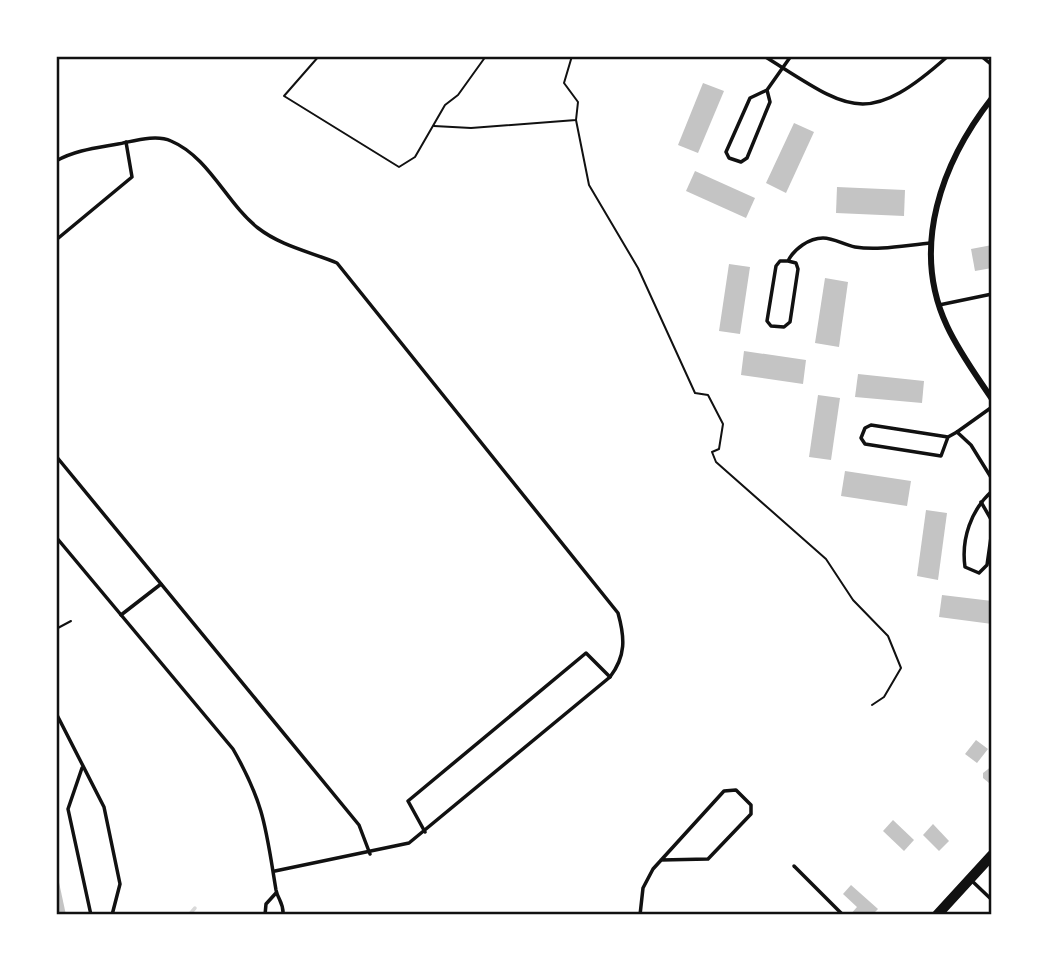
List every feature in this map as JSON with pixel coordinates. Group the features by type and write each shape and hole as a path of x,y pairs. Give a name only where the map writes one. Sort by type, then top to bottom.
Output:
{"main road":[{"path":"937,915 992,855"}],"street":[{"path":"992,98 962,139 944,177 936,205 932,243 933,271 939,305 959,349 992,398"}],"lane":[{"path":"764,56 844,103 877,103 914,86 947,56"},
{"path":"767,90 770,102 747,158 741,162 729,158 726,152 750,98 767,90 791,56"},
{"path":"981,56 992,65"},
{"path":"56,161 72,152 147,138 170,140 192,155 256,227 275,240 337,263 618,613 624,645 620,664 610,677 425,832 409,843 370,854 275,872"},
{"path":"56,240 132,177 126,142"},
{"path":"788,261 792,252 823,238 855,247 932,243"},
{"path":"780,261 788,261 796,262 798,269 790,322 783,327 771,326 767,321 776,266 780,261"},
{"path":"939,305 992,293"},
{"path":"948,437 941,456 864,444 861,438 864,428 871,425 948,437 992,407"},
{"path":"957,432 971,445 992,479"},
{"path":"56,456 359,825 370,854"},
{"path":"992,491 981,502 970,521 964,560 965,567 971,572 979,573 987,565 992,530"},
{"path":"981,502 992,521"},
{"path":"56,537 233,750 254,785 268,828 276,893 284,904 283,915"},
{"path":"121,615 161,584"},
{"path":"425,832 408,801 586,653 610,677"},
{"path":"56,713 104,807 120,884 112,915"},
{"path":"82,767 68,808 90,915"},
{"path":"640,915 643,888 662,860 724,791 736,790 751,805 751,814 708,859 662,860"},
{"path":"794,866 843,915"},
{"path":"970,879 992,900"},
{"path":"265,915 266,904 276,893"}],"path":[{"path":"319,56 284,96 399,167 415,158 445,105 457,95 486,56"},
{"path":"572,56 564,83 578,102 576,120 589,185 638,268 695,393 708,395 723,424 719,449 712,452 716,462 826,559 853,600 888,636 901,668 884,697 872,705"},
{"path":"433,126 471,128 576,120"},
{"path":"56,629 71,621"}],"building":[{"path":"703,83 724,91 698,153 678,145"},
{"path":"794,123 814,132 786,193 766,183"},
{"path":"695,171 755,198 746,218 686,191"},
{"path":"837,187 905,190 904,216 836,213"},
{"path":"992,245 992,268 975,271 971,249"},
{"path":"729,264 750,267 740,334 719,331"},
{"path":"825,278 848,282 839,347 815,343"},
{"path":"744,351 806,360 803,384 741,375"},
{"path":"858,374 924,381 922,403 855,397"},
{"path":"818,395 840,398 831,460 809,457"},
{"path":"845,471 911,481 907,506 841,496"},
{"path":"926,510 947,513 938,580 917,576"},
{"path":"942,595 992,601 992,624 939,617"},
{"path":"976,740 988,749 977,763 965,754"},
{"path":"992,766 992,779 989,783 983,778 983,773"},
{"path":"893,820 914,840 904,851 883,831"},
{"path":"933,824 949,841 939,851 923,835"},
{"path":"57,873 66,915 56,915"},
{"path":"851,885 878,909 872,915 850,915 857,907 843,894"}],"waterway":[{"path":"189,915 195,908"}]}
